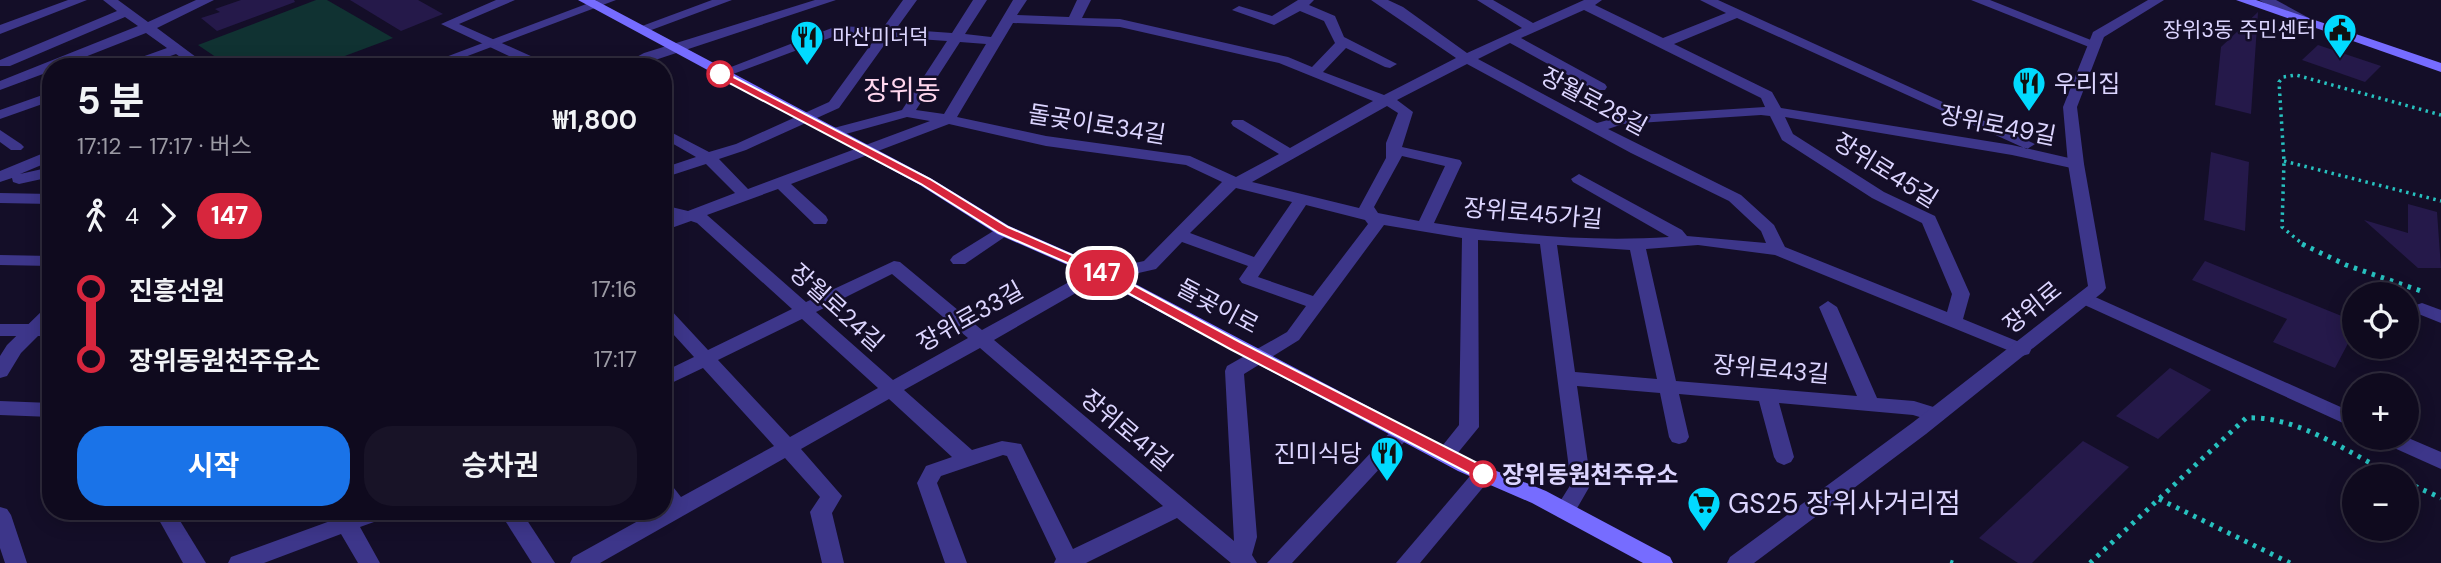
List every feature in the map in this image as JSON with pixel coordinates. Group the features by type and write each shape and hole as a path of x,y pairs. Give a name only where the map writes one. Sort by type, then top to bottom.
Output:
{"main road":[{"path":"2243,0 2302,18 2441,68"},
{"name":"돌곶이로","path":"596,2 720,74 926,182 1003,230 1104,275 1445,455 1565,511 1662,563"}],"street":[{"path":"0,30 80,0"},
{"path":"71,58 204,0"},
{"path":"508,0 448,24 492,41 525,58"},
{"path":"641,29 725,0"},
{"path":"649,58 811,2 829,0"},
{"path":"672,170 808,118 834,105 911,0"},
{"path":"835,132 908,113 980,0"},
{"path":"672,223 948,119 1020,0"},
{"path":"1075,19 1084,0"},
{"name":"장월로28길","path":"1378,0 1398,10 1468,59 1595,128 1735,198 1768,229 1778,250"},
{"path":"1484,0 1531,28"},
{"name":"장위로49길","path":"1707,0 2007,136 2076,164"},
{"path":"1978,0 2094,44"},
{"name":"장위로","path":"1738,563 2022,350 2096,288 2076,164 2070,107 2098,35 2157,0"},
{"path":"2266,0 2302,18"},
{"path":"114,1 190,58"},
{"path":"449,58 596,2"},
{"name":"장위로33길","path":"672,513 1075,286 1104,275 1150,265 1226,186 1468,59 1590,2"},
{"name":"장위로45길","path":"1590,2 1663,43 1767,95 1787,137 1878,195 1929,220 1961,294 1954,320"},
{"path":"1238,10 1274,21 1302,3 1329,19 1338,38 1390,64"},
{"path":"5,63 127,12"},
{"path":"1663,43 1739,13"},
{"path":"1009,19 1075,19 1120,23 1283,60 1369,96 1388,100 1406,112 1394,158 1366,207 1371,216"},
{"path":"720,74 842,29 996,41"},
{"path":"1510,38 1601,87"},
{"path":"55,42 79,55"},
{"path":"1314,73 1344,42"},
{"path":"153,58 178,49"},
{"path":"0,86 42,70"},
{"path":"0,115 42,99"},
{"name":"장위로49길","path":"1595,128 1622,120 1777,112 1930,135 2076,164"},
{"name":"돌곶이로34길","path":"908,113 1046,141 1191,161 1236,183"},
{"path":"1238,123 1290,154"},
{"path":"0,135 16,148"},
{"path":"672,137 731,174 744,195"},
{"name":"장위로45가길","path":"1394,150 1454,163 1424,227"},
{"path":"0,177 42,159"},
{"path":"19,179 42,174"},
{"name":"장위로45가길","path":"1579,179 1676,234 1683,242"},
{"path":"780,181 820,220"},
{"name":"장위로45가길","path":"1236,183 1371,216 1470,234 1637,245 1698,240 1778,250 2022,350"},
{"path":"0,198 42,199"},
{"path":"1253,272 1302,199"},
{"name":"장월로24길","path":"672,212 703,219 968,459"},
{"name":"돌곶이로","path":"1257,357 1293,336 1376,224 1371,216"},
{"path":"959,260 1003,230"},
{"path":"1179,234 1317,304"},
{"path":"1445,455 1469,427 1470,234"},
{"path":"1548,241 1581,484 1565,511"},
{"path":"1637,245 1679,437"},
{"path":"0,260 42,261"},
{"name":"장위로41길","path":"802,310 894,266 1243,560"},
{"path":"2084,299 2342,410"},
{"path":"2425,302 2441,317"},
{"name":"장위로43길","path":"1828,307 1870,404"},
{"path":"672,375 802,310"},
{"path":"672,322 832,496 821,512 833,563"},
{"path":"0,330 42,330"},
{"path":"0,371 14,349 42,330"},
{"name":"장위로41길","path":"1243,560 1246,537 1234,372 1257,357"},
{"name":"장위로43길","path":"1567,378 1914,408 1936,415"},
{"path":"1767,395 1784,457"},
{"path":"0,408 42,410"},
{"path":"1278,563 1402,432"},
{"path":"956,563 927,483 933,471 1002,448 1014,449 1067,562 1179,508"},
{"path":"2417,450 2441,461"},
{"path":"1407,563 1483,474"},
{"path":"672,500 679,509"},
{"path":"0,515 16,563"},
{"path":"168,520 195,563"},
{"path":"239,563 335,520"},
{"path":"344,520 369,563"},
{"path":"516,520 544,563"},
{"name":"장위로33길","path":"581,563 659,520"}],"path":[{"path":"2425,302 2312,250 2286,234 2282,227 2284,161 2279,82 2287,75 2308,78 2441,115"},
{"path":"2284,161 2441,201"},
{"path":"2091,563 2246,418 2256,415 2286,423 2370,464"},
{"path":"2419,488 2441,498"},
{"path":"2159,499 2290,563"}],"green space":[{"path":"316,0 327,0 393,38 339,58 217,58 198,45"}],"building":[{"path":"241,0 295,2 217,31 201,18 220,12 215,9"},
{"path":"350,0 418,0 443,14 401,31"},
{"path":"2258,12 2251,114 2215,105 2221,47"},
{"path":"2318,45 2381,66 2365,82 2302,60"},
{"path":"2211,152 2249,162 2245,231 2204,220"},
{"path":"2408,204 2437,212 2441,268 2418,268 2364,220 2408,233"},
{"path":"2205,261 2342,316 2342,355 2335,368 2273,342 2287,319 2192,280"},
{"path":"2170,368 2211,390 2158,439 2116,416"},
{"path":"2083,441 2129,467 2032,563 2018,563 1979,538"}],"bus line":[{"name":"147","path":"720,74 926,182 1003,230 1099,272 1235,346 1483,474"}],"place":[{"name":"장위3동 주민센터","path":"2340,60"},
{"name":"마산미더덕","path":"807,67"},
{"name":"우리집","path":"2029,113"},
{"name":"장위동원천주유소","path":"1483,474"},
{"name":"진미식당","path":"1387,483"},
{"name":"GS25 장위사거리점","path":"1704,533"}],"district":[{"name":"장위동","path":"902,90"}]}
